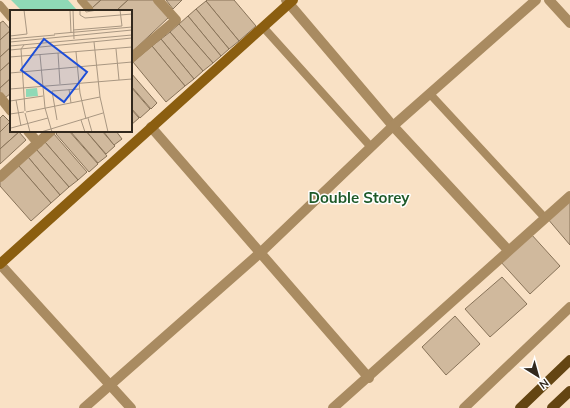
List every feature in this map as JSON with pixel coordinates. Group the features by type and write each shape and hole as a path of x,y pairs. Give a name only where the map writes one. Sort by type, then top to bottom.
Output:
{"main road":[{"path":"520,408 570,360"},
{"path":"552,408 570,391"}],"street":[{"path":"132,57 176,20 158,0"},
{"path":"84,408 260,253 393,126 536,0"},
{"path":"549,0 570,23"},
{"path":"131,408 0,264 263,27 289,1 393,126 508,250"},
{"path":"0,98 10,110"},
{"path":"152,127 369,378"},
{"path":"29,132 38,143"},
{"path":"0,177 50,132"},
{"path":"333,408 369,378 508,250 570,196"},
{"path":"464,408 570,307"}],"lane":[{"path":"81,0 89,9 88,10"},
{"path":"0,5 10,17"},
{"path":"263,27 371,147"},
{"path":"430,94 545,218"}],"green space":[{"path":"11,0 68,0 76,9 75,10 21,10"}],"building":[{"path":"84,0 101,0 92,8"},
{"path":"101,0 128,0 117,10 94,10 92,8"},
{"path":"128,0 153,0 169,17 132,52 132,10 117,10"},
{"path":"166,0 182,0 173,9"},
{"path":"234,0 256,26 239,41 206,1"},
{"path":"206,1 239,41 229,49 196,9"},
{"path":"196,9 229,49 221,56 188,16"},
{"path":"188,16 221,56 213,63 179,24"},
{"path":"3,21 10,31 0,40 0,23"},
{"path":"179,24 213,63 203,71 170,32"},
{"path":"10,31 10,48 0,57 0,40"},
{"path":"170,32 203,71 194,79 161,39"},
{"path":"161,39 194,79 185,86 152,46"},
{"path":"152,46 185,86 166,102 133,62"},
{"path":"10,48 10,62 0,71 0,57"},
{"path":"10,62 10,79 0,88 0,71"},
{"path":"132,74 157,103 151,109 132,87"},
{"path":"10,79 10,94 5,98 0,93 0,88"},
{"path":"132,88 150,109 140,118 132,109"},
{"path":"132,110 139,118 132,124"},
{"path":"3,115 10,122 0,132 0,118"},
{"path":"10,122 10,132 19,132 0,149 0,132"},
{"path":"19,132 26,140 0,164 0,149"},
{"path":"58,132 70,132 98,164 89,172 56,134"},
{"path":"71,132 87,132 107,156 98,163"},
{"path":"87,132 103,132 115,146 106,154"},
{"path":"104,132 117,132 122,139 114,145"},
{"path":"54,134 87,172 78,180 45,142"},
{"path":"45,142 78,180 69,187 36,149"},
{"path":"36,149 69,187 60,195 28,157"},
{"path":"28,157 60,195 51,203 18,165"},
{"path":"18,165 51,203 31,221 0,186 0,181"},
{"path":"570,198 570,245 547,218"},
{"path":"531,234 560,266 530,294 500,261"},
{"path":"502,277 527,304 490,337 465,309"},
{"path":"455,316 480,344 446,375 422,347"}],"district":[{"name":"Double Storey","path":"359,198"}]}
